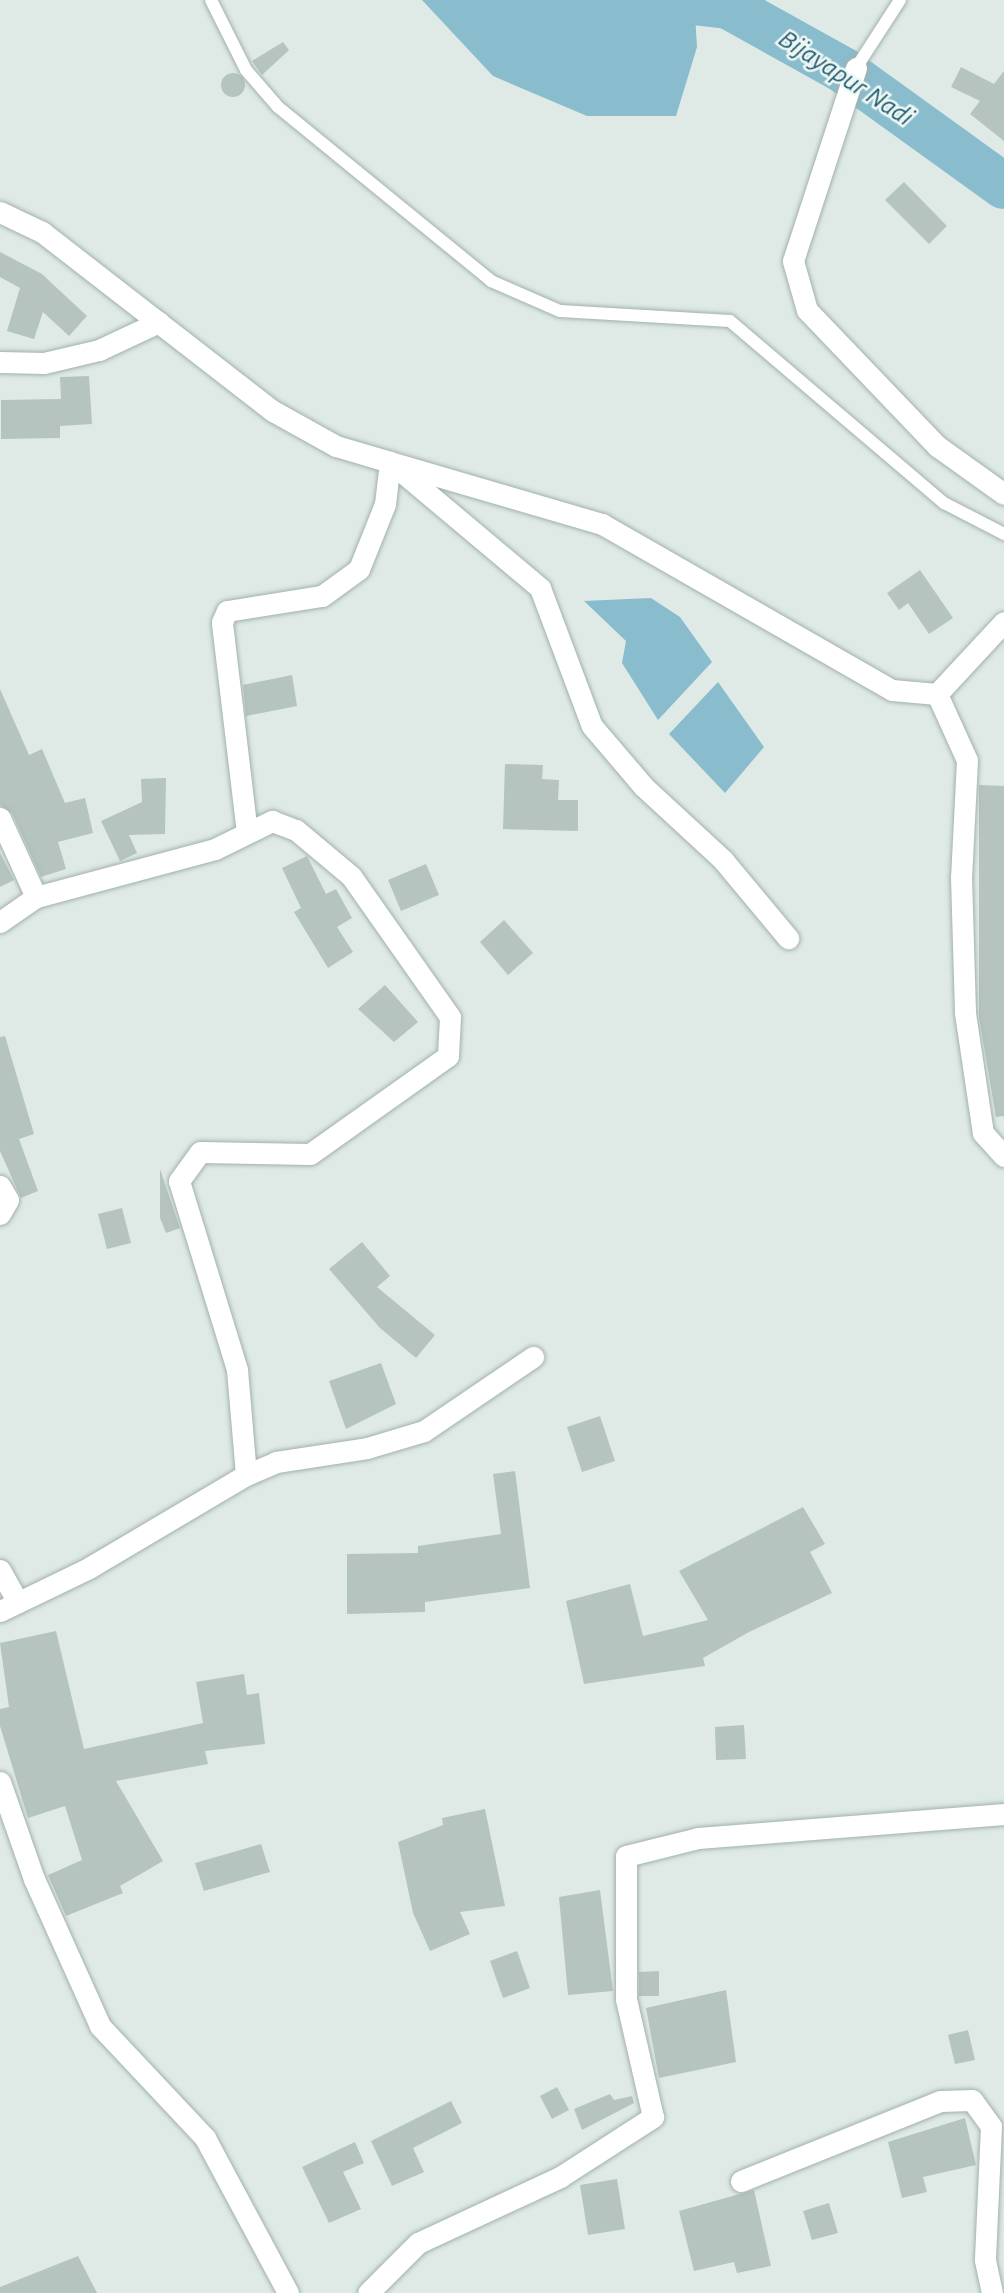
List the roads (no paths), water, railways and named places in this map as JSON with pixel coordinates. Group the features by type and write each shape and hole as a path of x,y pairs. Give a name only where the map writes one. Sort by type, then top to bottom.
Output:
{"street":[{"path":"851,76 793,261 807,310 937,446 1004,494"},
{"path":"0,212 42,232 274,411 336,446 602,524 892,690 937,694"},
{"path":"0,362 44,363 99,350 159,322"},
{"path":"247,833 222,622 227,611 322,596 359,569 386,504 390,461"},
{"path":"390,461 540,588 592,726 644,787 723,860 788,938"},
{"path":"937,694 1004,622"},
{"path":"937,694 967,760 961,877 965,1013 983,1133 1004,1156"},
{"path":"0,818 36,897"},
{"path":"0,922 36,897 215,849 272,821 296,830 351,876 450,1017 448,1056 310,1154 200,1152 179,1181 237,1370 246,1475"},
{"path":"0,1186 8,1200 0,1214"},
{"path":"0,1570 9,1606 246,1475 276,1462 367,1448 424,1431 533,1357"},
{"path":"0,1782 34,1879 100,2026 205,2138 288,2293"},
{"path":"368,2293 418,2243 560,2177 653,2117 626,1999 626,1856 698,1838 1004,1814"},
{"path":"741,2181 940,2101 972,2101 991,2126 998,2159 985,2260 992,2293"}],"lane":[{"path":"211,0 246,70 278,107 491,281 560,311 730,321 944,503 1004,534"},
{"path":"851,76 900,0"}],"water":[{"path":"422,0 694,0 697,47 676,116 587,116 493,76"},
{"path":"651,598 680,617 712,662 658,720 622,663 626,641 584,601"},
{"path":"718,682 764,747 725,793 669,734"}],"waterway":[{"name":"Bijayapur Nadi","path":"676,0 728,6 843,70 1004,186"}]}
